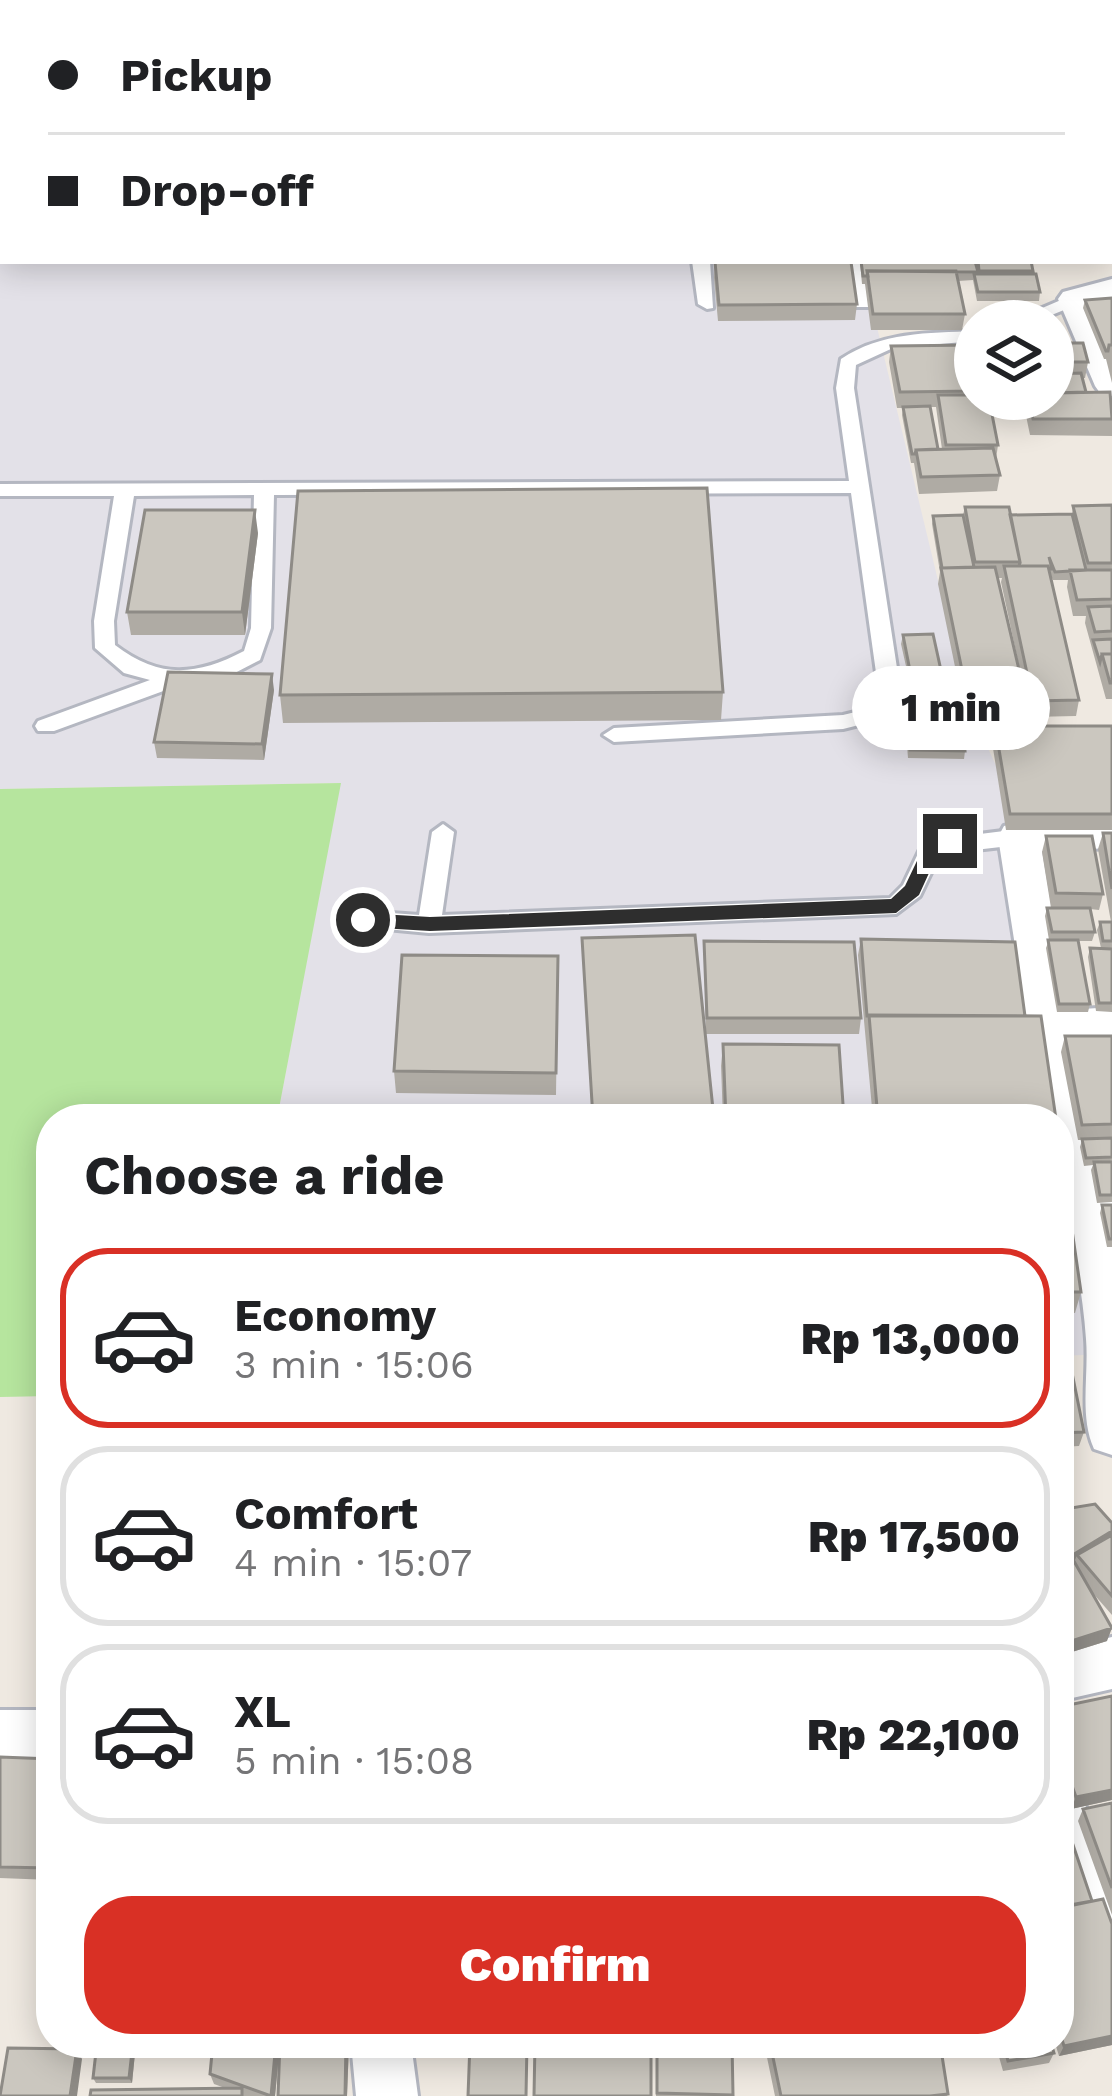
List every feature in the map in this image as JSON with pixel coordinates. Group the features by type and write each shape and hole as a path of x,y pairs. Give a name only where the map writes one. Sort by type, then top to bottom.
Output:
{"street":[{"path":"854,264 859,300"},
{"path":"1112,290 1075,299 1112,386"},
{"path":"1068,1104 1050,1028 1019,837 1112,833"},
{"path":"1050,1028 1112,1024"},
{"path":"1074,1127 1090,1193 1111,1340 1112,1433"},
{"path":"1074,1672 1112,1663"},
{"path":"0,1737 36,1737"},
{"path":"1074,1848 1112,1943"},
{"path":"383,2058 387,2096"}],"lane":[{"path":"701,264 707,304"},
{"path":"614,735 843,722 879,713 890,694 845,388 847,363 863,349 891,342 954,338"},
{"path":"0,490 858,487"},
{"path":"46,726 175,679 221,671 253,656 261,628 264,489"},
{"path":"125,490 104,621 105,648 131,668 175,679"},
{"path":"430,924 442,832"},
{"path":"363,920 430,924 896,906 912,890 932,847 1019,837"}],"shaded area":[{"path":"0,264 862,264 968,705 998,770 1060,1104 280,1104 340,783 0,789"},
{"path":"1074,1177 1107,1354 1074,1355"}],"green space":[{"path":"341,783 280,1104 36,1104 36,1396 0,1397 0,789"}],"building":[{"path":"715,264 851,264 857,304 719,305"},
{"path":"861,264 976,264 978,272 867,271 868,276 863,276"},
{"path":"978,264 1032,264 1033,271 979,271"},
{"path":"867,271 956,271 962,300 954,300 954,314 873,314"},
{"path":"974,274 1036,274 1040,292 978,292"},
{"path":"1112,298 1112,345 1106,351 1085,300"},
{"path":"1074,343 1083,343 1088,362 1074,362"},
{"path":"954,345 954,391 900,392 891,346"},
{"path":"1074,373 1081,373 1086,392 1074,392"},
{"path":"1110,392 1112,419 1074,419 1074,393"},
{"path":"938,395 954,395 954,420 993,420 998,445 946,445"},
{"path":"930,406 938,449 912,454 903,407"},
{"path":"993,448 1000,475 921,477 916,450"},
{"path":"707,488 723,692 280,695 298,491"},
{"path":"1112,505 1112,563 1088,563 1073,506"},
{"path":"965,507 1009,507 1020,562 975,562"},
{"path":"145,510 255,510 242,612 127,612"},
{"path":"1072,514 1086,570 1055,572 1049,557 1052,569 1019,566 1010,515"},
{"path":"963,515 974,567 942,568 933,516"},
{"path":"1004,566 1048,566 1079,700 1033,701"},
{"path":"995,567 1020,674 963,675 941,568"},
{"path":"1070,570 1112,570 1112,599 1077,600"},
{"path":"1112,606 1112,631 1095,632 1088,607"},
{"path":"933,634 942,675 911,676 903,635"},
{"path":"1112,639 1112,654 1102,654 1100,662 1093,640"},
{"path":"1102,654 1112,654 1112,683 1110,683"},
{"path":"168,672 272,674 262,744 154,742"},
{"path":"907,725 963,726 965,751 910,750"},
{"path":"995,726 1112,726 1112,814 1010,814"},
{"path":"1103,833 1112,833 1112,889"},
{"path":"1046,836 1092,836 1103,894 1056,893"},
{"path":"1047,908 1090,908 1095,932 1052,932"},
{"path":"1100,922 1112,922 1112,941 1103,941"},
{"path":"695,935 712,1104 592,1104 582,938"},
{"path":"861,939 1015,942 1025,1016 867,1016"},
{"path":"1048,940 1078,940 1090,1004 1059,1004"},
{"path":"704,941 854,942 861,1018 707,1018"},
{"path":"1090,948 1112,949 1112,1003 1099,1003"},
{"path":"402,955 558,956 556,1073 394,1071"},
{"path":"869,1015 1041,1016 1054,1104 877,1104"},
{"path":"1065,1036 1112,1036 1112,1124 1082,1125"},
{"path":"723,1044 839,1045 843,1104 725,1104"},
{"path":"1112,1138 1112,1157 1086,1158 1082,1139"},
{"path":"1094,1162 1112,1162 1112,1195 1100,1195"},
{"path":"1102,1205 1112,1205 1112,1239 1109,1239"},
{"path":"1074,1244 1081,1292 1074,1292"},
{"path":"1074,1383 1084,1432 1074,1432"},
{"path":"1095,1504 1112,1523 1112,1531 1074,1554 1074,1508"},
{"path":"1112,1535 1112,1596 1077,1555"},
{"path":"1074,1561 1112,1628 1074,1640"},
{"path":"1112,1696 1112,1790 1076,1797 1074,1704"},
{"path":"0,1757 36,1758 36,1868 0,1867"},
{"path":"1112,1803 1112,1888 1083,1809"},
{"path":"1074,1848 1092,1901 1074,1904"},
{"path":"1103,1899 1112,1924 1112,2036 1074,2044 1074,1905"},
{"path":"8,2048 36,2048 36,2058 76,2058 70,2096 0,2096"},
{"path":"95,2058 131,2058 129,2078 93,2078"},
{"path":"212,2058 275,2058 271,2096 210,2074"},
{"path":"279,2058 346,2058 345,2096 278,2096"},
{"path":"469,2058 527,2058 526,2096 468,2096"},
{"path":"535,2058 651,2058 651,2096 534,2096"},
{"path":"657,2058 732,2058 733,2095 657,2093"},
{"path":"773,2058 942,2058 948,2094 930,2096 781,2096"},
{"path":"242,2088 242,2096 90,2096 91,2090"}],"route":[{"path":"363,920 430,924 896,906 912,890 932,847 950,841"}]}
